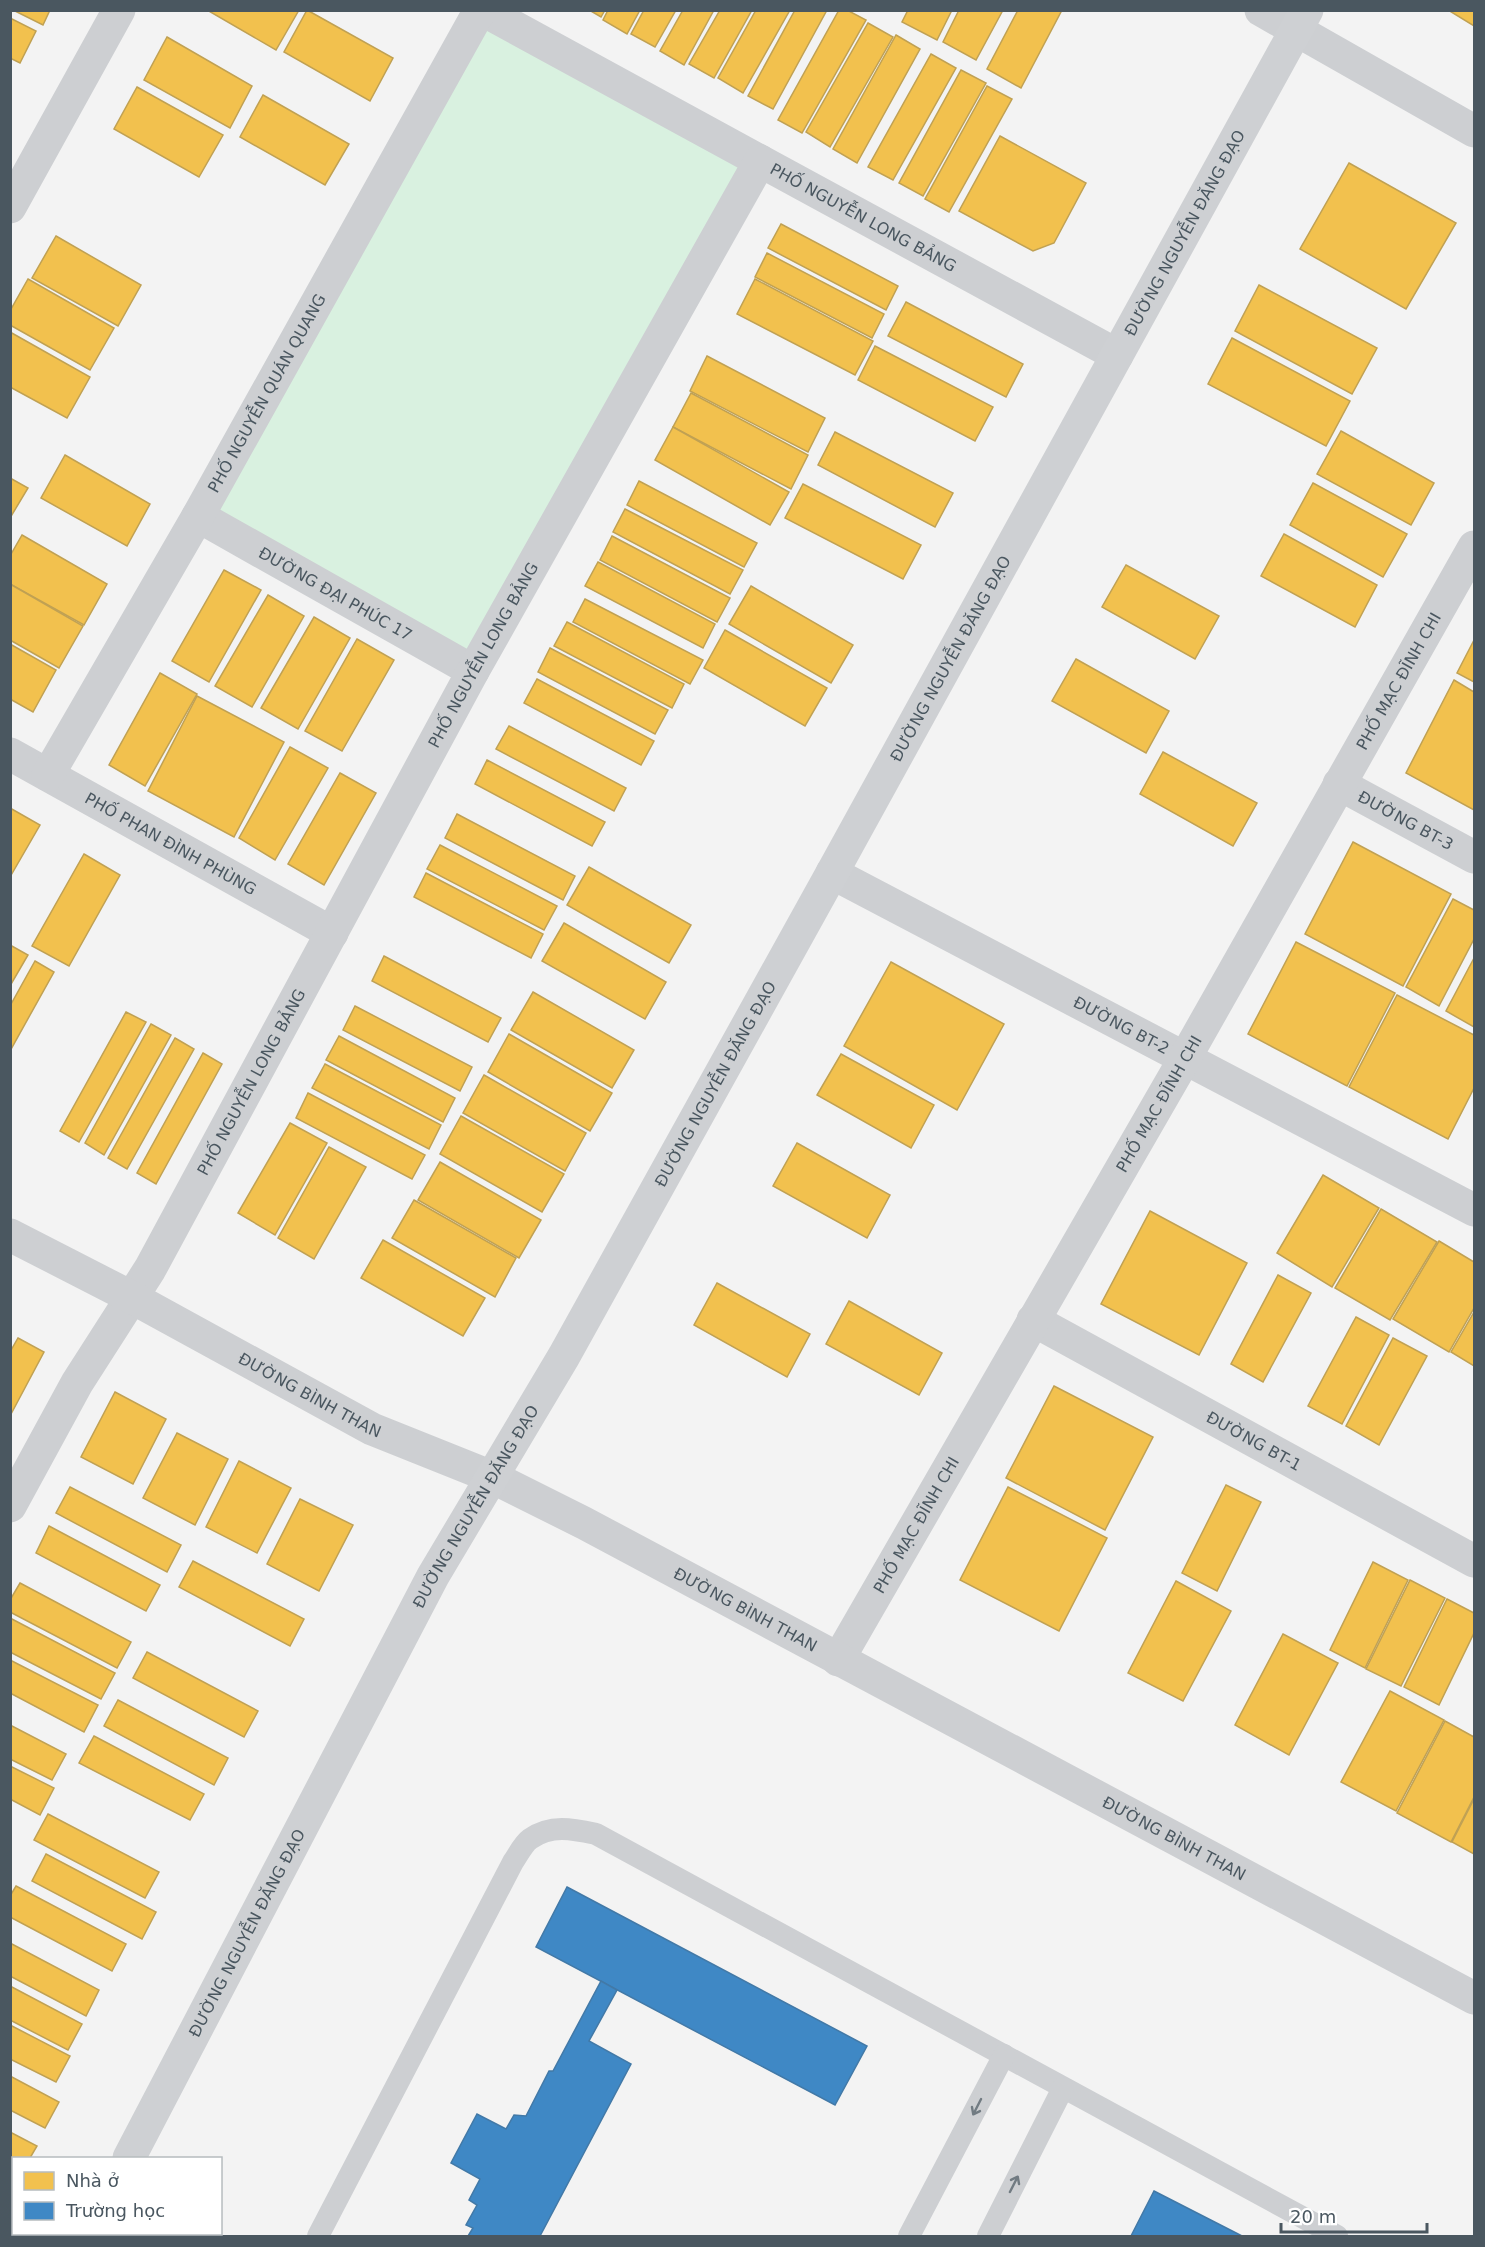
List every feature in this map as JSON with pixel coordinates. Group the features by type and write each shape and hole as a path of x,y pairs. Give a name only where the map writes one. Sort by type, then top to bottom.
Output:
{"main road":[{"name":"ĐƯỜNG NGUYỄN ĐĂNG ĐẠO","path":"130,2157 433,1576 564,1356 1301,21"}],"street":[{"path":"10,207 119,10"},
{"path":"482,10 760,161"},
{"name":"PHỐ NGUYỄN QUÁN QUANG","path":"48,775 198,516 482,10"},
{"path":"1261,10 1301,21 1474,131"},
{"name":"PHỐ NGUYỄN LONG BẢNG","path":"10,1506 77,1383 150,1269 473,671 760,161 1118,355"},
{"name":"ĐƯỜNG ĐẠI PHÚC 17","path":"198,516 473,671"},
{"name":"PHỐ MẠC ĐĨNH CHI","path":"838,1660 1185,1059 1474,547"},
{"name":"PHỐ PHAN ĐÌNH PHÙNG","path":"10,754 332,933"},
{"name":"ĐƯỜNG BT-3","path":"1339,784 1474,857"},
{"name":"ĐƯỜNG BT-2","path":"832,873 1474,1210"},
{"name":"ĐƯỜNG BÌNH THAN","path":"10,1235 131,1297 372,1429 492,1477 584,1523 1474,1998"},
{"name":"ĐƯỜNG BT-1","path":"1034,1320 1474,1561"}],"lane":[{"path":"318,2236 513,1862 529,1839 551,1828 573,1829 596,1834 1337,2236"},
{"path":"909,2236 1004,2055"},
{"path":"988,2236 1063,2088"}],"green space":[{"path":"480,11 760,161 473,671 198,516"}],"building: Nhà ở":[{"path":"13,10 50,10 43,25"},
{"path":"207,10 299,10 276,50"},
{"path":"307,10 393,58 370,101 284,52"},
{"path":"589,10 605,10 601,17"},
{"path":"608,10 640,10 627,34 603,20"},
{"path":"644,10 676,10 655,47 631,34"},
{"path":"683,10 714,10 684,65 660,51"},
{"path":"720,10 752,10 714,78 689,64"},
{"path":"756,10 790,10 743,93 718,78"},
{"path":"795,10 827,10 773,109 748,96"},
{"path":"839,10 847,10 866,20 802,133 778,120"},
{"path":"908,10 952,10 937,40 902,22"},
{"path":"959,10 1003,10 976,60 943,42"},
{"path":"1018,10 1062,10 1021,88 987,69"},
{"path":"1448,10 1474,10 1474,26"},
{"path":"10,18 36,31 20,63 10,58"},
{"path":"868,23 893,37 830,147 806,132"},
{"path":"896,35 920,49 857,163 833,149"},
{"path":"167,37 252,86 230,128 144,80"},
{"path":"931,54 956,68 893,180 868,167"},
{"path":"961,70 986,83 923,196 899,183"},
{"path":"987,86 1012,99 949,212 925,199"},
{"path":"137,87 223,135 199,177 114,129"},
{"path":"263,95 349,144 325,185 240,137"},
{"path":"1000,136 1086,183 1054,243 1033,251 959,211"},
{"path":"1349,163 1456,223 1406,309 1300,249"},
{"path":"781,224 898,286 886,310 768,248"},
{"path":"56,236 141,285 118,326 32,278"},
{"path":"767,253 884,314 872,338 755,277"},
{"path":"28,279 114,328 90,370 10,325 10,311"},
{"path":"755,279 873,341 855,375 737,314"},
{"path":"1259,285 1377,348 1352,394 1235,331"},
{"path":"906,302 1023,364 1006,397 888,336"},
{"path":"10,332 90,377 67,418 10,387"},
{"path":"1232,338 1350,401 1326,446 1208,384"},
{"path":"875,346 993,407 975,441 858,380"},
{"path":"707,356 825,418 808,452 690,391"},
{"path":"691,393 808,455 791,489 673,427"},
{"path":"673,427 789,492 770,525 655,460"},
{"path":"1341,431 1434,483 1411,525 1317,474"},
{"path":"835,432 953,493 935,527 818,465"},
{"path":"65,455 150,504 127,546 41,498"},
{"path":"10,478 28,488 10,518"},
{"path":"639,481 757,543 744,567 627,505"},
{"path":"1313,483 1407,534 1383,577 1290,525"},
{"path":"803,484 921,545 903,579 785,518"},
{"path":"625,509 743,570 730,594 613,532"},
{"path":"1284,534 1377,585 1355,627 1261,576"},
{"path":"22,535 107,584 84,625 10,584 10,556"},
{"path":"612,536 730,598 717,622 600,560"},
{"path":"598,562 715,624 703,648 585,586"},
{"path":"1126,565 1219,616 1195,659 1102,607"},
{"path":"224,570 261,590 209,682 172,661"},
{"path":"10,584 83,626 59,668 10,640"},
{"path":"751,586 853,645 831,683 729,624"},
{"path":"268,595 304,616 252,707 215,686"},
{"path":"585,599 703,660 690,684 573,622"},
{"path":"314,617 350,638 298,729 261,708"},
{"path":"567,622 684,684 672,708 554,646"},
{"path":"725,630 827,688 805,726 704,668"},
{"path":"357,639 394,660 342,751 305,731"},
{"path":"1474,640 1474,682 1457,673"},
{"path":"10,644 56,670 33,712 10,699"},
{"path":"550,648 668,710 655,734 538,672"},
{"path":"1076,659 1169,711 1146,753 1052,701"},
{"path":"160,673 197,694 145,786 109,765"},
{"path":"537,679 654,741 641,765 524,703"},
{"path":"1454,680 1474,692 1474,810 1406,773"},
{"path":"197,696 284,742 234,837 148,791"},
{"path":"509,726 626,788 614,811 496,749"},
{"path":"290,747 328,768 275,860 239,838"},
{"path":"1163,752 1257,803 1233,846 1140,794"},
{"path":"487,760 605,822 592,846 475,784"},
{"path":"340,773 376,793 324,885 288,864"},
{"path":"10,808 40,825 10,877"},
{"path":"457,814 575,876 563,900 445,838"},
{"path":"1353,842 1451,894 1403,986 1305,934"},
{"path":"440,845 557,906 544,930 427,869"},
{"path":"84,854 120,875 69,966 32,946"},
{"path":"589,867 691,925 669,963 567,905"},
{"path":"426,873 543,934 531,958 414,897"},
{"path":"1453,899 1474,910 1474,939 1439,1006 1406,987"},
{"path":"564,923 666,982 645,1019 542,961"},
{"path":"1296,942 1395,993 1347,1086 1248,1034"},
{"path":"10,945 28,955 10,986"},
{"path":"384,956 501,1018 488,1042 372,981"},
{"path":"1474,958 1474,1027 1446,1011"},
{"path":"35,961 54,972 10,1051 10,1006"},
{"path":"891,962 1004,1024 957,1110 844,1046"},
{"path":"533,992 634,1050 612,1088 511,1030"},
{"path":"1397,995 1474,1035 1474,1088 1448,1139 1349,1087"},
{"path":"355,1006 472,1067 460,1091 343,1030"},
{"path":"126,1012 146,1022 79,1142 60,1131"},
{"path":"151,1024 171,1035 104,1155 85,1143"},
{"path":"509,1034 612,1093 590,1131 488,1072"},
{"path":"339,1036 455,1098 443,1122 326,1060"},
{"path":"175,1038 194,1049 127,1169 108,1158"},
{"path":"203,1053 222,1064 156,1184 137,1173"},
{"path":"841,1054 934,1105 911,1148 817,1095"},
{"path":"325,1064 441,1125 429,1149 312,1088"},
{"path":"484,1075 586,1133 565,1171 463,1113"},
{"path":"308,1093 425,1155 412,1179 296,1118"},
{"path":"461,1116 564,1174 542,1212 440,1154"},
{"path":"290,1123 327,1143 275,1235 238,1213"},
{"path":"797,1143 890,1195 867,1238 773,1186"},
{"path":"329,1147 366,1167 314,1259 278,1238"},
{"path":"440,1162 541,1220 519,1258 418,1200"},
{"path":"1323,1175 1379,1208 1332,1287 1277,1253"},
{"path":"414,1200 516,1258 495,1297 392,1238"},
{"path":"1381,1209 1437,1242 1390,1320 1335,1288"},
{"path":"1150,1211 1247,1263 1199,1355 1101,1304"},
{"path":"383,1240 485,1298 463,1336 361,1278"},
{"path":"1439,1241 1474,1262 1474,1308 1449,1352 1393,1319"},
{"path":"1278,1275 1311,1293 1263,1382 1231,1364"},
{"path":"717,1283 810,1334 787,1377 694,1325"},
{"path":"849,1301 942,1353 919,1395 826,1344"},
{"path":"1474,1312 1474,1366 1451,1352"},
{"path":"1356,1317 1389,1335 1342,1424 1308,1406"},
{"path":"18,1338 44,1352 10,1416 10,1352"},
{"path":"1393,1338 1427,1356 1379,1445 1346,1426"},
{"path":"1054,1386 1153,1437 1105,1530 1006,1478"},
{"path":"115,1392 166,1419 133,1484 81,1457"},
{"path":"177,1433 228,1459 195,1525 143,1498"},
{"path":"239,1461 291,1488 257,1553 206,1527"},
{"path":"1226,1485 1261,1502 1217,1591 1182,1573"},
{"path":"70,1487 181,1545 167,1572 56,1513"},
{"path":"1008,1487 1107,1538 1059,1631 960,1580"},
{"path":"300,1499 353,1525 319,1591 267,1564"},
{"path":"49,1526 160,1585 146,1611 36,1553"},
{"path":"193,1561 304,1619 290,1646 179,1587"},
{"path":"1373,1562 1408,1580 1365,1668 1330,1650"},
{"path":"1410,1580 1445,1598 1401,1686 1366,1669"},
{"path":"1176,1581 1231,1611 1183,1701 1128,1673"},
{"path":"20,1583 131,1642 117,1668 10,1612 10,1600"},
{"path":"1447,1599 1474,1613 1474,1633 1439,1705 1404,1687"},
{"path":"10,1618 115,1673 101,1699 10,1652"},
{"path":"1283,1634 1338,1663 1289,1755 1235,1725"},
{"path":"147,1652 258,1711 244,1737 133,1678"},
{"path":"10,1660 98,1705 84,1732 10,1693"},
{"path":"1390,1691 1444,1720 1396,1811 1341,1782"},
{"path":"118,1700 228,1758 214,1785 104,1726"},
{"path":"1445,1721 1474,1737 1474,1797 1451,1842 1397,1813"},
{"path":"10,1725 66,1754 52,1780 10,1759"},
{"path":"94,1736 204,1794 190,1820 79,1763"},
{"path":"10,1766 54,1788 40,1815 10,1799"},
{"path":"1474,1799 1474,1854 1452,1842"},
{"path":"48,1814 159,1872 145,1898 34,1840"},
{"path":"46,1854 156,1912 142,1939 32,1881"},
{"path":"16,1886 126,1944 112,1971 10,1917 10,1896"},
{"path":"10,1943 99,1990 86,2016 10,1976"},
{"path":"10,1986 82,2024 68,2050 10,2020"},
{"path":"10,2025 70,2056 56,2082 10,2059"},
{"path":"10,2076 59,2102 45,2128 10,2110"},
{"path":"10,2132 37,2146 31,2157 12,2157 12,2166 10,2166"}],"building: Trường học":[{"path":"567,1887 867,2046 835,2105 536,1947"},
{"path":"601,1981 617,1990 589,2041 631,2064 540,2236 468,2236 473,2228 466,2225 477,2205 469,2200 480,2179 451,2163 477,2114 506,2129 514,2115 526,2116"},
{"path":"1154,2191 1242,2236 1131,2236"}]}
